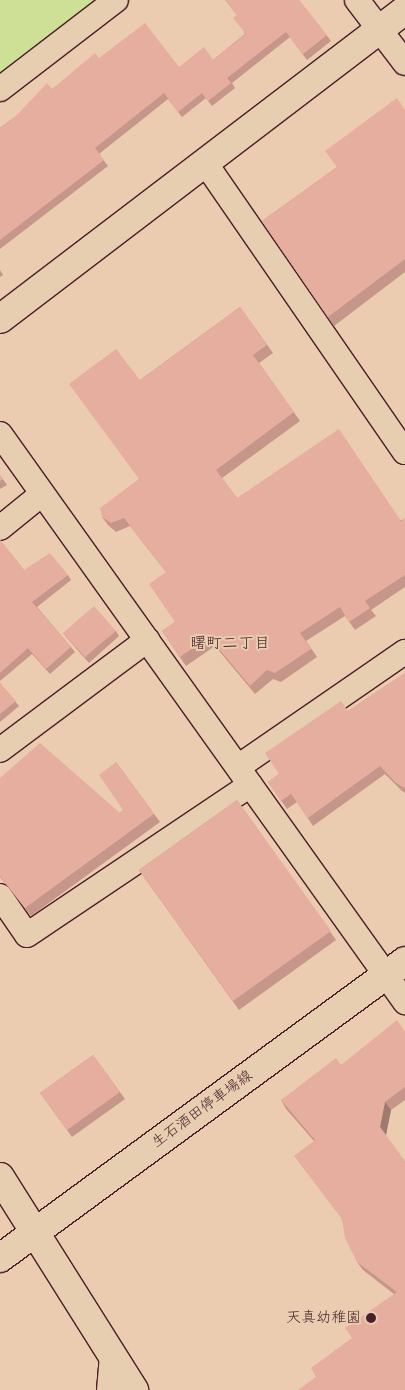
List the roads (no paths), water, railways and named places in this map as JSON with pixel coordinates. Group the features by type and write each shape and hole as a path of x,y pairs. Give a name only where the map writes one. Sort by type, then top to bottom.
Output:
{"street":[{"path":"0,89 116,0"},
{"path":"357,0 405,63"},
{"path":"0,318 206,164 405,10"},
{"path":"206,164 405,452"},
{"path":"0,434 244,776 395,968 405,1002"},
{"path":"0,528 42,494"},
{"path":"0,750 147,640"},
{"path":"0,896 27,936 244,776 405,652"},
{"name":"生石酒田停車場線","path":"0,1258 395,968"},
{"path":"0,1177 134,1390"},
{"path":"109,1390 112,1354"}],"place":[{"name":"天真幼稚園","path":"371,1318"}],"district":[{"name":"曙町二丁目","path":"230,643"}]}
